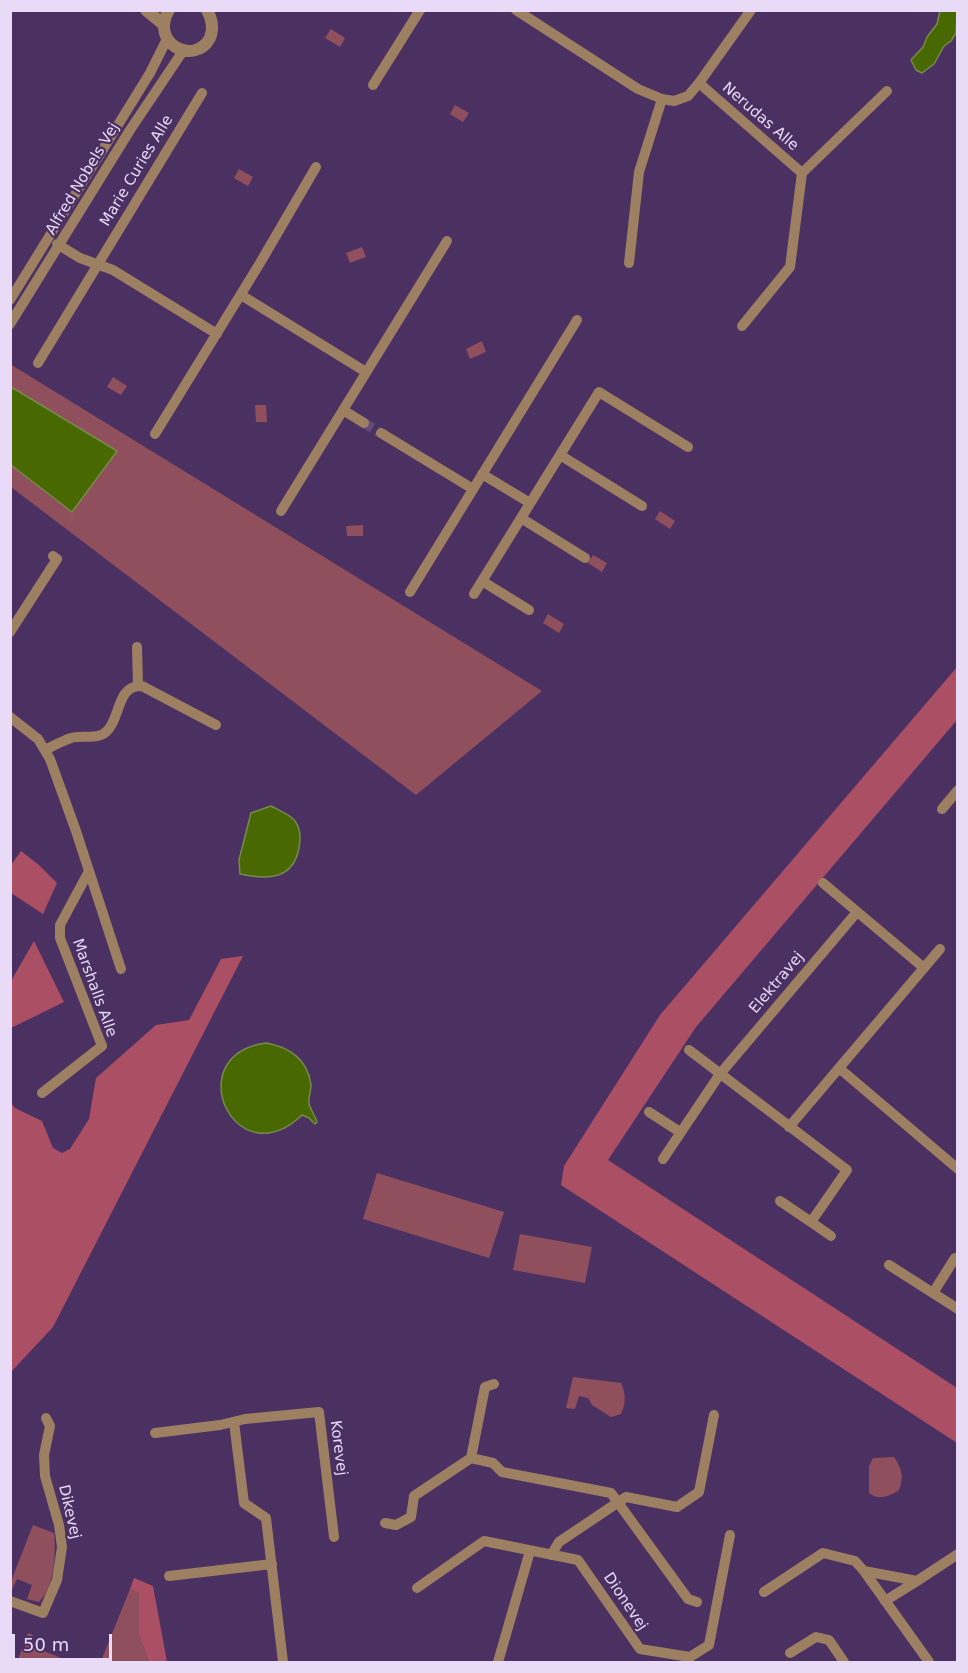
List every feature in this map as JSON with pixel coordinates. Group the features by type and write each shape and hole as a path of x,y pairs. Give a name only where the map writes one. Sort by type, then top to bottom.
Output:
{"street":[{"path":"146,10 163,24 167,39 183,51 201,47 211,36 212,22 207,10"},
{"path":"163,24 169,10"},
{"path":"373,85 420,10"},
{"path":"516,10 638,89 662,99 639,172 629,263"},
{"name":"Nerudas Alle","path":"662,99 674,101 688,96 752,10"},
{"name":"Alfred Nobels Vej","path":"10,300 150,73 167,39"},
{"name":"Alfred Nobels Vej","path":"10,324 130,130 183,51"},
{"name":"Nerudas Alle","path":"699,83 802,173"},
{"name":"Nerudas Alle","path":"742,326 790,267 802,173 887,91"},
{"name":"Marie Curies Alle","path":"38,363 202,93"},
{"path":"155,434 241,295 316,167"},
{"path":"49,239 80,258 113,270 217,334"},
{"path":"281,511 447,241"},
{"path":"241,295 366,372"},
{"path":"410,592 577,320"},
{"path":"474,594 598,392 688,447"},
{"path":"343,410 364,423"},
{"path":"381,433 473,489"},
{"path":"560,455 642,506"},
{"path":"482,474 530,503"},
{"path":"521,518 585,558"},
{"path":"10,632 20,610 55,557"},
{"path":"482,581 530,610"},
{"path":"137,647 138,686"},
{"path":"45,750 71,738 96,737 107,731 114,720 123,695 138,686 216,725"},
{"path":"10,717 38,739 45,750 76,831 121,969"},
{"path":"942,809 957,790"},
{"name":"Marshalls Alle","path":"42,1093 102,1046 60,938 60,925 89,871"},
{"path":"823,883 924,968"},
{"name":"Elektravej","path":"663,1158 720,1074 857,912"},
{"path":"789,1127 940,949"},
{"path":"689,1050 847,1170 812,1222"},
{"path":"839,1068 957,1169"},
{"path":"650,1112 680,1132"},
{"path":"780,1201 831,1236"},
{"path":"933,1293 955,1258"},
{"path":"890,1265 957,1309"},
{"path":"385,1523 396,1525 411,1517 414,1496 471,1458 485,1387 494,1384"},
{"name":"Korevej","path":"154,1433 319,1412 334,1537"},
{"path":"551,1555 559,1542 626,1497 677,1507 699,1492 714,1415"},
{"name":"Dikevej","path":"10,1601 43,1613 57,1580 61,1562 62,1547 59,1525 45,1476 44,1455 50,1426 46,1418"},
{"path":"234,1422 244,1503 266,1518 283,1662"},
{"path":"471,1458 494,1463 502,1472 611,1493 688,1599 697,1602"},
{"name":"Dionevej","path":"417,1588 484,1541 578,1560 640,1649 690,1657 709,1645 730,1535"},
{"path":"498,1662 530,1551"},
{"path":"764,1592 823,1553 855,1561 929,1662"},
{"path":"885,1601 957,1554"},
{"path":"169,1576 272,1564"},
{"path":"864,1571 916,1581"},
{"path":"790,1653 816,1637 829,1640 844,1662"}],"shaded area":[{"path":"940,11 957,11 956,33 944,46 934,64 922,73 916,70 911,60 923,47 937,24"},
{"path":"331,29 345,38 340,47 325,38"},
{"path":"455,105 469,113 463,122 450,114"},
{"path":"239,169 253,177 248,186 234,178"},
{"path":"362,247 366,257 350,263 346,253"},
{"path":"482,341 486,352 470,359 466,349"},
{"path":"10,364 542,691 416,795 11,487"},
{"path":"113,377 127,386 121,395 107,387"},
{"path":"13,388 117,451 72,512 11,465 10,391"},
{"path":"255,405 266,405 267,422 256,422"},
{"path":"660,511 675,521 670,529 655,519"},
{"path":"363,525 363,536 347,536 346,526"},
{"path":"593,555 607,563 602,572 588,563"},
{"path":"548,614 564,624 559,633 543,623"},
{"path":"957,667 957,720 696,1027 608,1160 957,1388 957,1443 561,1185 564,1166 660,1015"},
{"path":"271,806 290,816 297,824 300,837 296,859 285,872 277,875 260,877 240,874 239,860 251,813"},
{"path":"21,851 57,883 43,914 11,893 11,865"},
{"path":"34,941 64,1002 11,1028 11,981"},
{"path":"243,956 53,1327 11,1372 11,1103 15,1108 42,1121 53,1148 62,1153 70,1149 89,1119 96,1078 156,1025 189,1020 221,959"},
{"path":"266,1043 290,1051 306,1068 311,1085 309,1104 317,1122 315,1124 302,1115 278,1131 256,1132 238,1124 226,1108 221,1088 225,1068 240,1052"},
{"path":"377,1173 504,1212 489,1258 363,1219"},
{"path":"520,1234 592,1247 585,1283 513,1270"},
{"path":"573,1377 621,1383 625,1399 621,1414 611,1417 592,1405 588,1398 579,1396 575,1409 566,1408"},
{"path":"894,1457 901,1473 899,1490 884,1497 877,1497 869,1493 869,1466 873,1458"},
{"path":"33,1525 54,1533 55,1550 51,1579 39,1602 27,1599 32,1585 17,1579 11,1592 10,1584"},
{"path":"134,1578 153,1586 167,1662 149,1662 139,1635 139,1593 130,1589"},
{"path":"130,1589 139,1592 139,1635 149,1662 98,1662 101,1661"},
{"path":"28,1633 33,1635 29,1645 71,1662 17,1662"}],"tunnel":[{"path":"364,423 381,433"}]}
